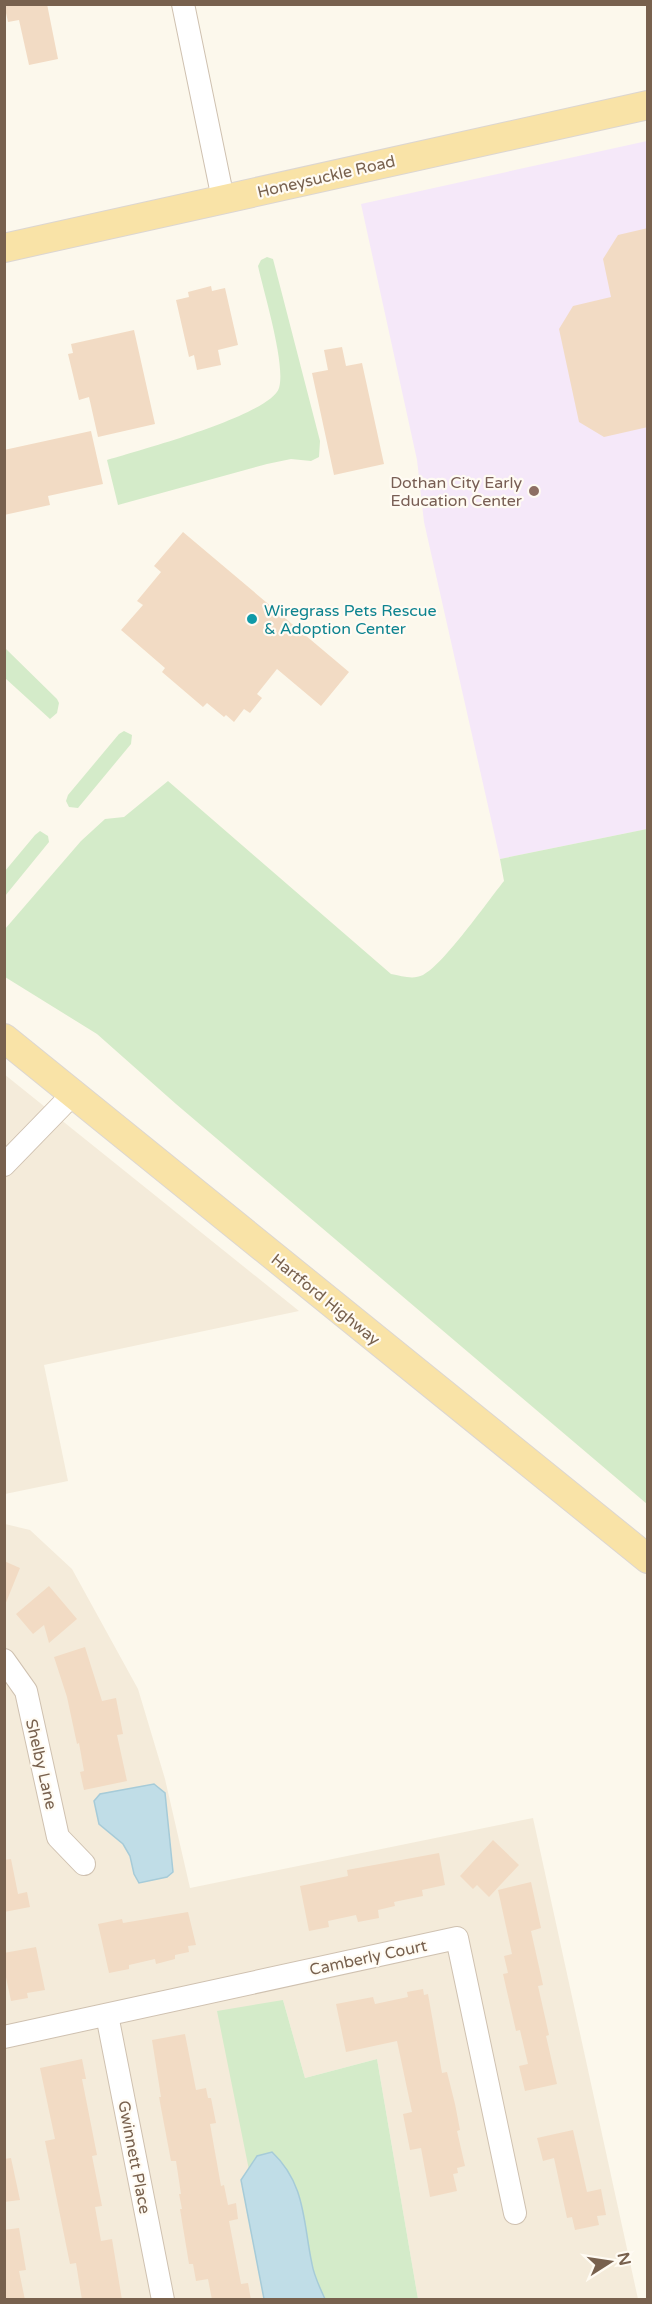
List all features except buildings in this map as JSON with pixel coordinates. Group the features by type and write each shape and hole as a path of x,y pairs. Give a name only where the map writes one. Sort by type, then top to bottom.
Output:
{"main road":[{"name":"Honeysuckle Road","path":"4,248 648,105"},
{"name":"Hartford Highway","path":"4,1038 648,1559"}],"street":[{"path":"183,4 223,199"},
{"path":"4,1165 73,1094"},
{"name":"Shelby Lane","path":"4,1660 26,1691 58,1837 84,1864"},
{"name":"Camberly Court","path":"4,2037 457,1938 516,2212"},
{"name":"Gwinnett Place","path":"107,2015 163,2300"}],"shaded area":[{"name":"Dothan City Early Education Center","path":"647,141 647,829 500,859 424,522 417,460 361,204"},
{"path":"4,1074 299,1311 44,1365 68,1481 5,1494"},
{"path":"5,1524 30,1530 72,1569 138,1689 165,1779 190,1888 533,1818 638,2299 418,2299 377,2059 305,2078 283,2000 275,2299 5,2300"}],"green space":[{"path":"267,257 273,259 320,441 319,457 311,461 291,459 267,464 118,505 107,460 229,420 271,398 279,388 280,363 258,266 261,260"},
{"path":"5,648 57,699 59,703 57,713 50,719 5,678"},
{"path":"124,731 132,735 131,744 78,808 69,807 66,801 68,795"},
{"path":"168,781 391,974 407,977 423,975 432,969 465,932 504,881 500,859 647,829 647,1504 176,1104 97,1034 5,977 5,929 81,841 105,819 124,817"},
{"path":"40,831 48,836 49,842 5,896 5,871"},
{"path":"283,2000 305,2078 377,2059 418,2299 275,2299 217,2011"}],"water":[{"path":"154,1784 165,1793 173,1872 167,1877 139,1883 134,1874 130,1856 123,1844 99,1824 94,1801 100,1794"},
{"path":"272,2152 283,2164 297,2190 313,2268 325,2299 264,2299 241,2180 257,2156"}],"place":[{"name":"Dothan City Early Education Center","path":"534,491"},
{"name":"Wiregrass Pets Rescue & Adoption Center","path":"252,619"}]}
